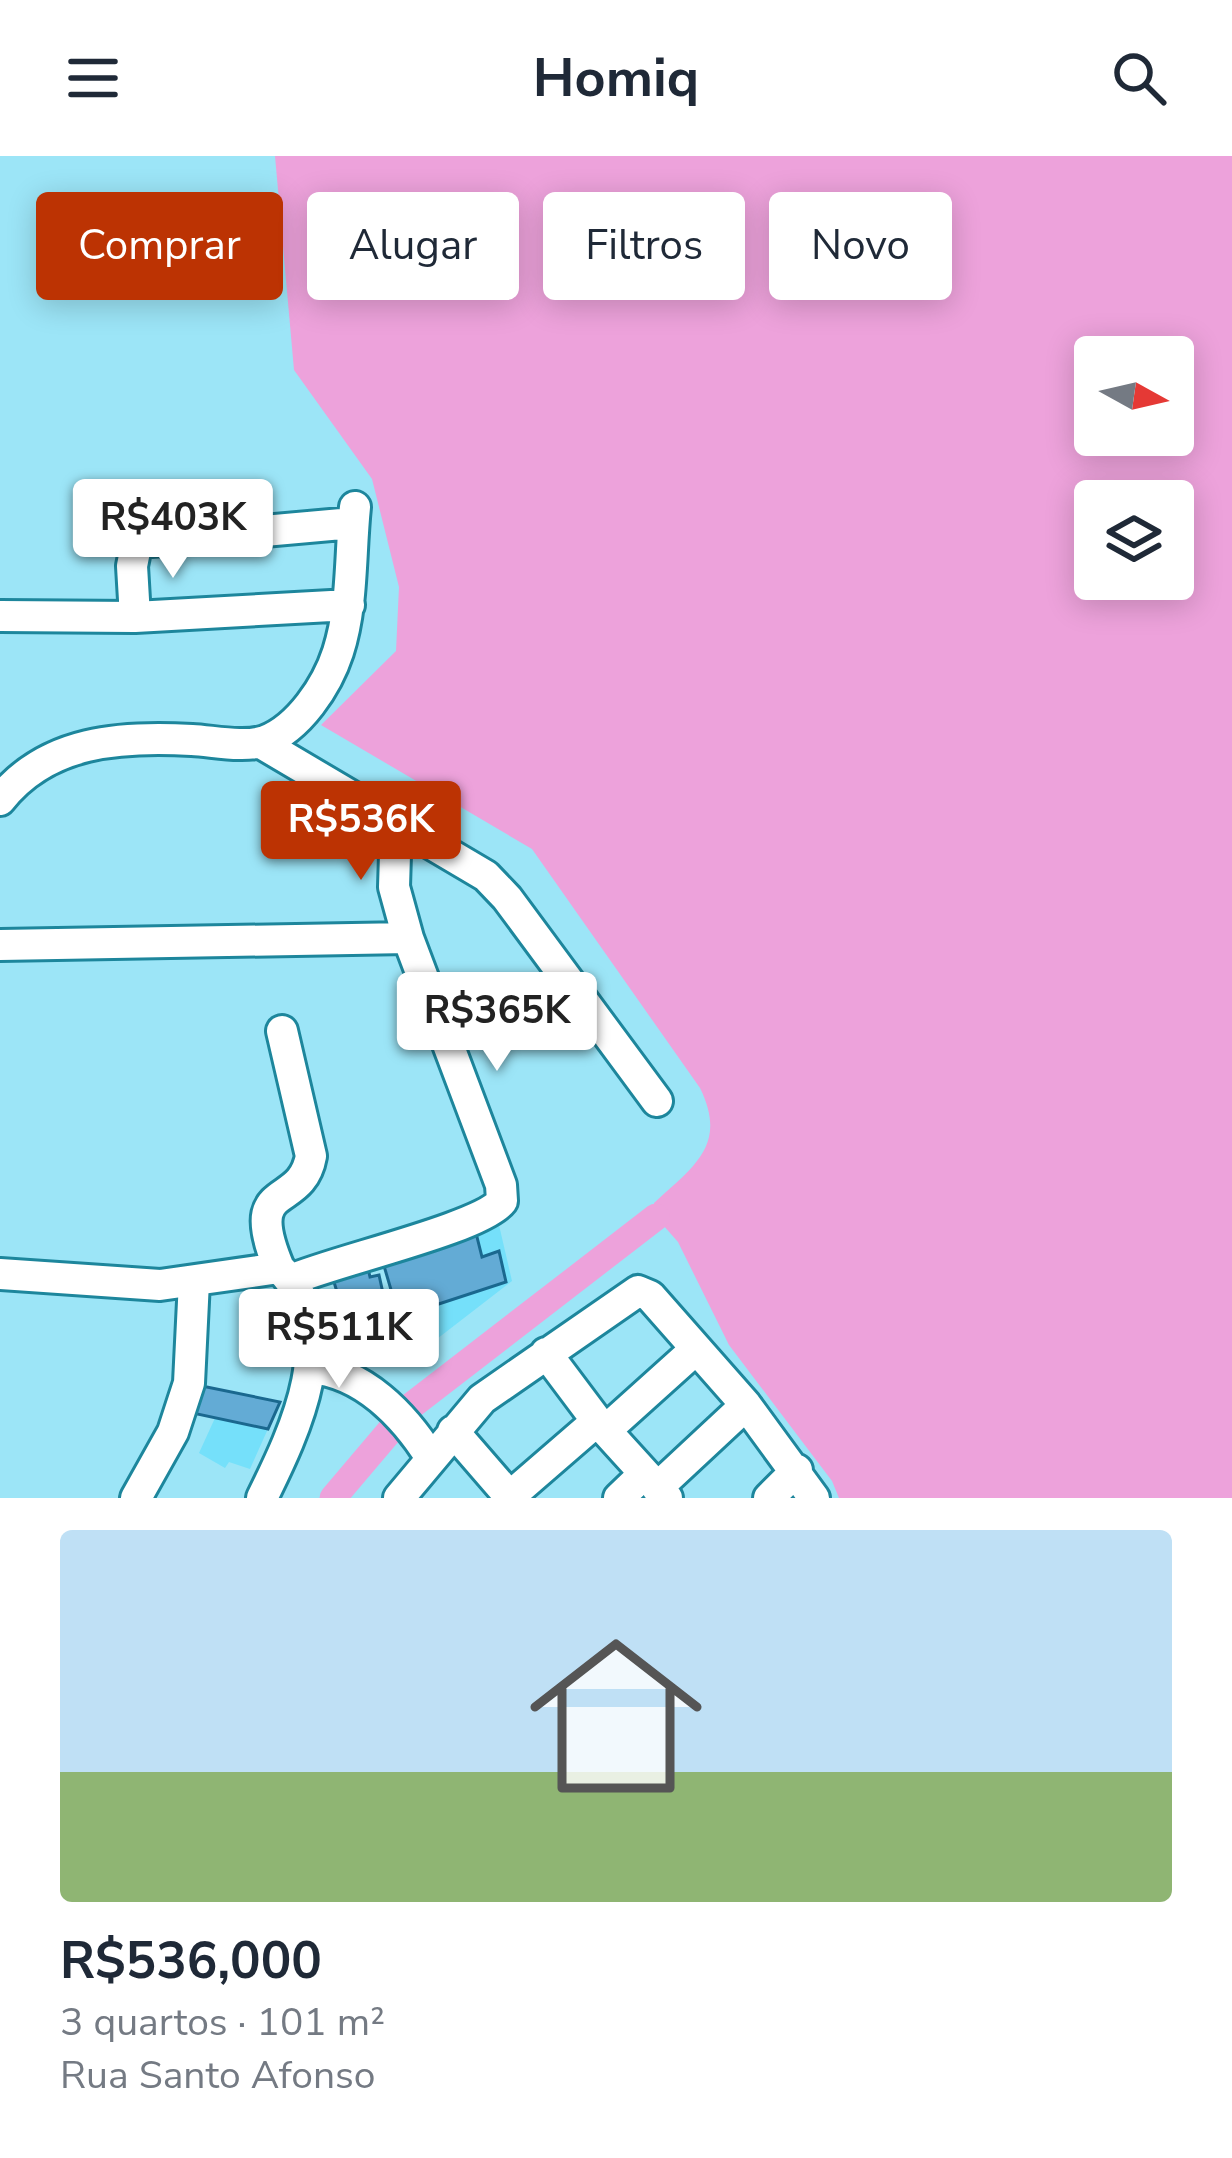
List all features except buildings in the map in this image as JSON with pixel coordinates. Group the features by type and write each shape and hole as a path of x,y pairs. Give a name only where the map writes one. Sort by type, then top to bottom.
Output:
{"street":[{"path":"135,616 132,566 140,542 354,515 349,604 332,671 300,717 261,743"},
{"path":"0,616 135,616 349,604"},
{"path":"0,800 40,764 84,746 120,739 261,743 396,821 497,887 657,1101"},
{"path":"0,1274 125,1284 194,1281 279,1263 325,1265 476,1220 498,1207 501,1185 408,938 394,886 396,821"},
{"path":"0,945 408,938"},
{"path":"262,1498 298,1415 310,1368 308,1315 279,1263 264,1222 274,1197 298,1182 310,1156 283,1031"},
{"path":"136,1498 173,1432 189,1383 194,1281"},
{"path":"399,1498 423,1444 453,1431 482,1399 631,1293 642,1292 746,1405 814,1498"},
{"path":"453,1431 509,1498 696,1349"},
{"path":"546,1353 601,1426 656,1487"},
{"path":"310,1368 362,1383 423,1444"},
{"path":"619,1498 656,1487 746,1405"},
{"path":"769,1498 797,1470"}],"shaded area":[{"path":"275,156 1232,156 1232,1498 839,1498 832,1481 729,1345 678,1242 656,1217 654,1203 694,1165 708,1140 708,1108 700,1088 532,849 321,725 396,651 399,587 372,479 294,370 283,192 278,192"},
{"path":"499,1225 512,1281 411,1359 381,1257"},
{"path":"192,1384 280,1402 250,1469 229,1462 225,1468 199,1453 215,1418 183,1411"}],"waterway":[{"path":"333,1498 411,1406 656,1217"}]}
